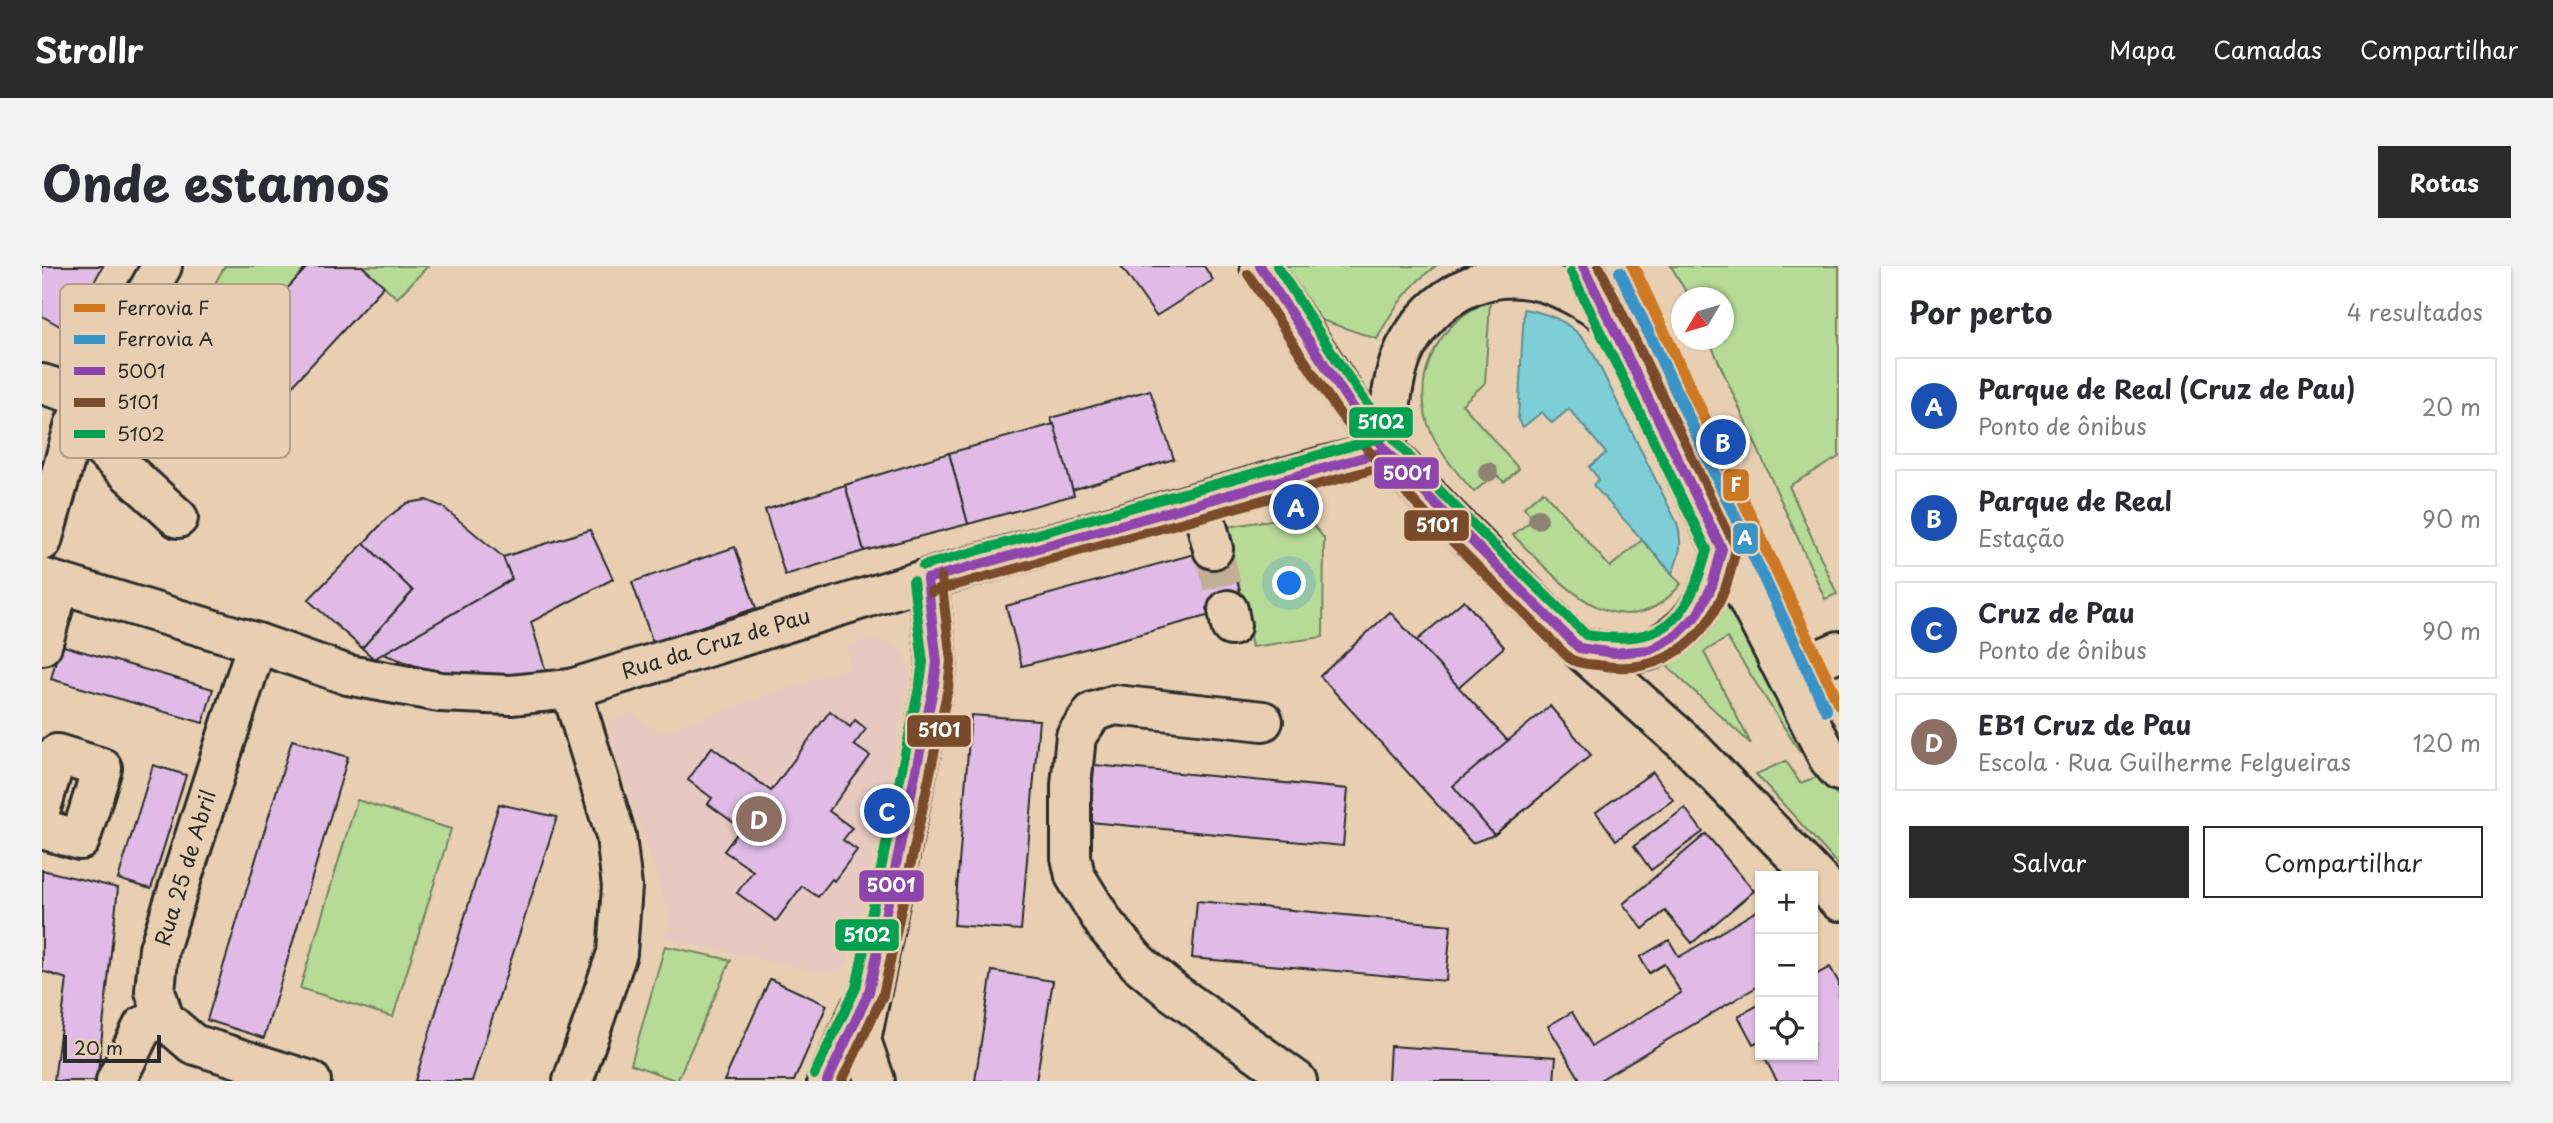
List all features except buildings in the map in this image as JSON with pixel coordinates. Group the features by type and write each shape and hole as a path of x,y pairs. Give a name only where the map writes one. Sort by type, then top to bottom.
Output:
{"street":[{"path":"152,284 162,266"},
{"path":"1260,266 1349,402 1386,451 1579,648 1690,747 1839,901"},
{"path":"1583,266 1778,660 1829,759 1839,771"},
{"path":"1386,451 1394,383 1405,348 1423,322 1445,299 1472,285 1508,276 1543,282 1609,316"},
{"path":"42,384 60,396"},
{"name":"Rua da Cruz de Pau","path":"51,581 257,643 348,675 440,692 512,695 571,690 927,579 1386,451"},
{"path":"42,541 67,458"},
{"path":"124,458 178,518"},
{"path":"1201,502 1213,549"},
{"path":"1579,648 1614,653 1650,650 1678,635 1698,614 1712,586 1722,549"},
{"path":"875,1081 861,1040 937,662 927,579"},
{"path":"42,645 51,581"},
{"name":"Rua 25 de Abril","path":"163,1019 155,991 159,948 257,643"},
{"path":"1778,660 1818,660 1839,652"},
{"path":"571,690 616,836 622,887 617,953 573,1081"},
{"path":"1264,721 1115,705 1093,712 1076,736 1071,785 1071,857 1075,876 1106,926 1138,963 1173,992 1297,1081"},
{"path":"42,829 80,840 102,768 57,754 43,795"},
{"path":"833,1076 869,992"},
{"path":"116,1081 144,1026 163,1019 193,1044 312,1081"}],"shaded area":[{"path":"873,638 893,645 903,654 908,666 909,680 865,895 847,965 826,974 663,938 671,922 606,722 633,713 660,733 849,667 846,645"}],"green space":[{"path":"225,266 308,266 290,286 215,284"},
{"path":"362,266 428,266 397,298"},
{"path":"1283,266 1436,266 1402,299 1377,339 1318,319"},
{"path":"1671,266 1839,266 1839,457 1789,486 1837,594 1825,599 1713,350 1734,350 1734,287 1683,287"},
{"path":"1490,301 1485,383 1462,404 1519,469 1504,482 1495,474 1474,492 1436,443 1424,405 1424,386 1427,367 1444,335 1457,321"},
{"path":"1543,491 1610,567 1642,540 1681,584 1658,605 1636,613 1613,612 1591,604 1570,590 1513,535 1533,519 1524,507"},
{"path":"1295,516 1314,526 1324,538 1323,637 1252,647 1227,527"},
{"path":"1732,593 1805,752 1800,752 1727,638 1704,652 1751,744 1668,667 1677,654 1711,626"},
{"path":"1786,761 1800,783 1820,776 1839,797 1839,866 1756,774"},
{"path":"357,800 451,829 393,1017 300,988"},
{"path":"665,946 731,960 677,1081 631,1064"}],"water":[{"path":"1524,309 1563,322 1579,334 1592,351 1677,523 1680,549 1672,573 1593,485 1599,479 1589,467 1606,453 1569,409 1552,423 1542,412 1523,427 1518,420"}],"tunnel":[{"path":"1213,549 1228,610"}],"rail line":[{"name":"F","path":"1633,266 1839,704"},
{"name":"A","path":"1620,272 1826,710"}],"transit line":[{"name":"5001","path":"1260,266 1349,402 1386,451 1579,648 1614,653 1650,650 1677,635 1698,614 1712,586 1722,549 1583,266"},
{"name":"5102","path":"1277,266 1364,399 1396,441 1441,492 1586,635 1635,637 1668,624 1680,612 1690,596 1707,550 1571,272"},
{"name":"5101","path":"1248,274 1337,410 1375,459 1431,520 1569,658 1587,664 1628,667 1650,664 1669,656 1701,631 1723,594 1736,547 1599,266"},
{"name":"5102","path":"923,566 1383,437"},
{"name":"5001","path":"927,579 1386,451"},
{"name":"5101","path":"931,592 1389,465"},
{"name":"5101","path":"842,1081 883,995 948,688 951,661 941,577"},
{"name":"5001","path":"827,1081 869,992 934,685 937,662 927,579"},
{"name":"5102","path":"814,1075 856,988 920,683 923,662 913,581"}],"place":[{"name":"Parque de Real","path":"1723,442"},
{"name":"Parque de Real (Cruz de Pau)","path":"1296,507"},
{"name":"Cruz de Pau","path":"887,811"},
{"name":"EB1 Cruz de Pau","path":"759,819"}]}
